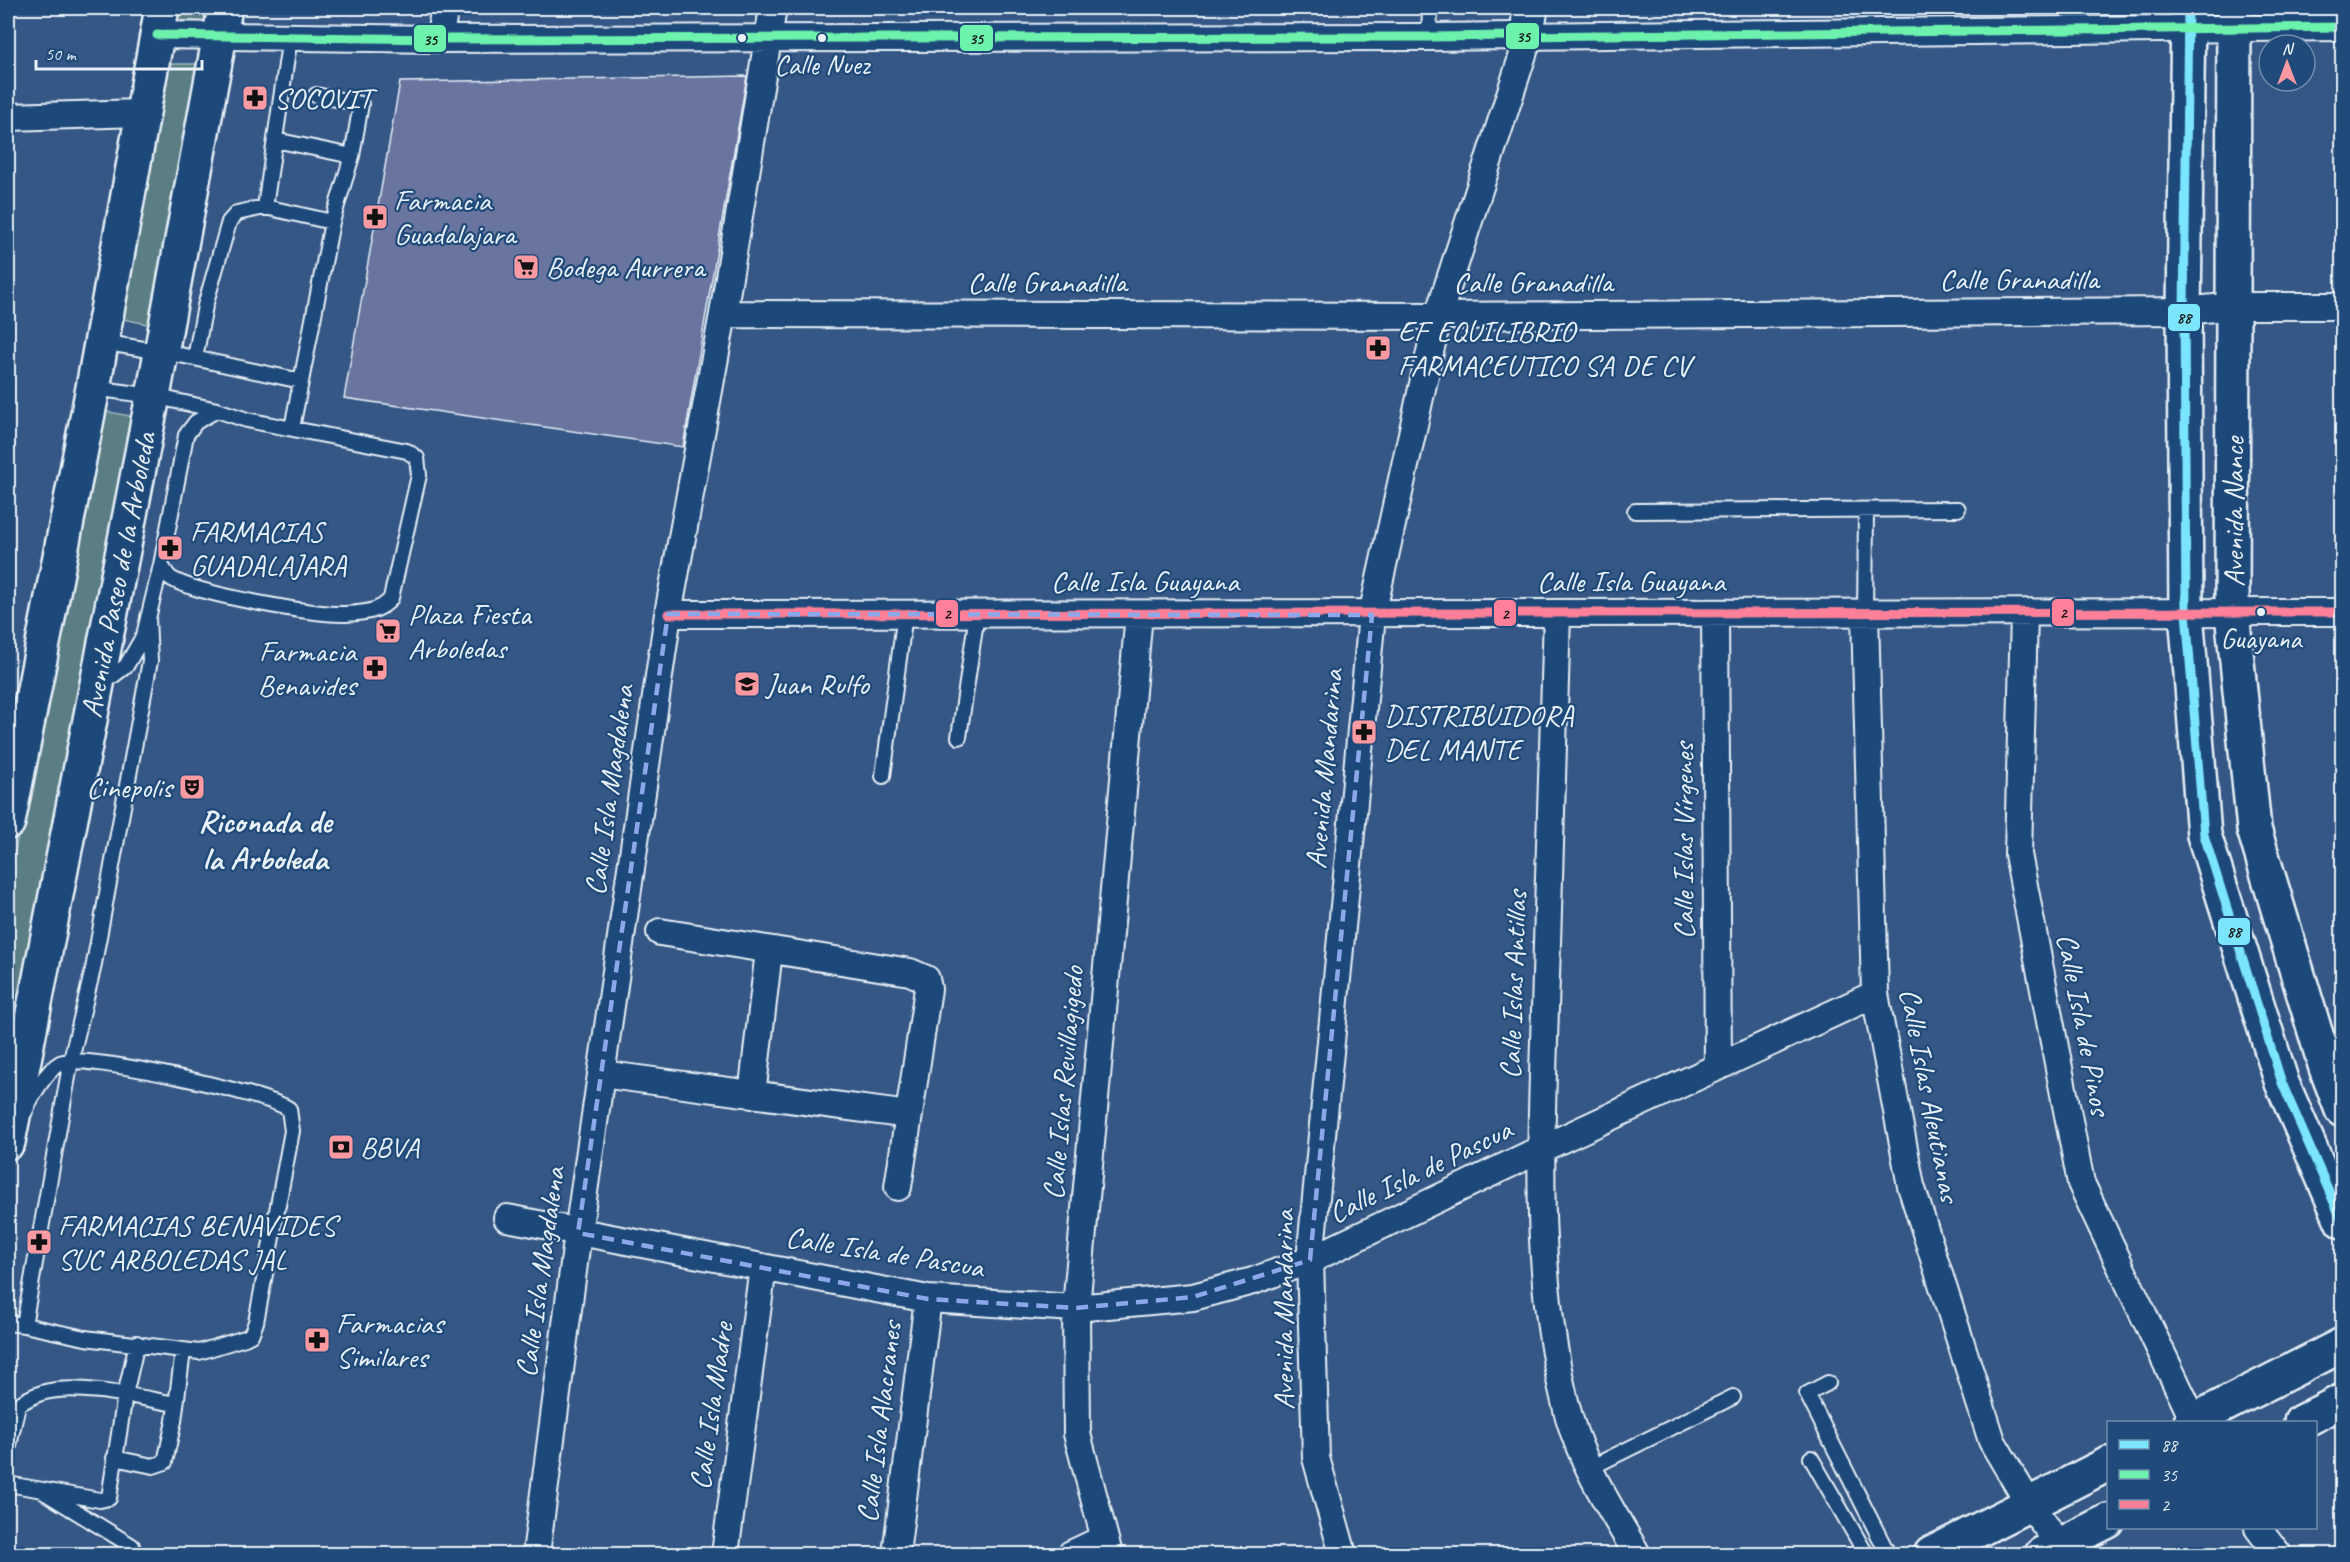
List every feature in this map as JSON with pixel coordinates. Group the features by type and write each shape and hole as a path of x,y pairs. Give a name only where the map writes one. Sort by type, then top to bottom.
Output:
{"street":[{"path":"439,39 445,8"},
{"name":"Calle Isla Magdalena","path":"536,1554 578,1233 668,614 723,314 774,8"},
{"name":"Avenida Mandarina","path":"1343,1554 1316,1458 1310,1260 1372,615 1438,316 1524,36 1535,8"},
{"path":"160,21 222,21 290,37 439,39 1524,36 2234,17 2343,27"},
{"name":"Avenida Nance","path":"2234,17 2235,306 2232,612 2254,829 2326,1068 2343,1110"},
{"name":"Avenida Nance","path":"2189,18 2184,311 2186,612 2204,834 2282,1083 2343,1221"},
{"name":"Avenida Paseo de la Arboleda","path":"8,822 93,388 141,113 160,21"},
{"name":"Avenida Paseo de la Arboleda","path":"8,1142 153,396 222,21"},
{"path":"8,117 141,113"},
{"name":"Calle Granadilla","path":"723,314 1438,316 2184,311 2235,306 2343,306"},
{"name":"Calle Isla Guayana","path":"668,614 1372,615 2343,612"},
{"name":"Calle Islas Revillagigedo","path":"1106,1547 1077,1434 1076,1308 1138,614"},
{"name":"Calle Islas Antillas","path":"1557,614 1541,1149 1544,1253 1555,1358 1570,1419 1590,1468 1637,1554"},
{"name":"Calle Islas Vírgenes","path":"1715,614 1718,1067"},
{"name":"Calle Islas Aleutianas","path":"1865,614 1875,994 1911,1186 1992,1442 2056,1551"},
{"name":"Calle Isla de Pinos","path":"2024,614 2018,854 2081,1183 2192,1421"},
{"path":"660,933 910,972 926,978 928,989 898,1187"},
{"path":"752,1095 769,951"},
{"name":"Calle Isla de Pascua","path":"507,1218 928,1299 1076,1308 1193,1297 1253,1281 1310,1260 1541,1149 1875,994"},
{"path":"601,1074 909,1115"},
{"name":"Calle Isla Madre","path":"725,1554 763,1267"},
{"name":"Calle Isla Alacranes","path":"896,1554 928,1299"},
{"path":"2194,1421 2343,1345"},
{"path":"2303,1421 2343,1401"},
{"path":"1931,1554 2107,1465"},
{"path":"2056,1551 2107,1522"},
{"path":"2259,1529 2278,1554"},
{"path":"1071,1554 1106,1547"}],"lane":[{"path":"1429,37 1430,8"},
{"path":"1520,8 1524,36"},
{"path":"265,207 290,37"},
{"path":"292,428 333,222 352,156 361,104 316,95"},
{"path":"275,140 352,156"},
{"path":"195,358 212,277 229,222 237,213 265,207 333,222"},
{"path":"101,342 195,358 301,381"},
{"path":"93,388 153,396 217,410 247,420 407,452 417,458 419,475 391,598 387,605 376,610 332,614 254,601 185,585 169,578 160,565"},
{"path":"96,689 126,666 144,635 186,435 196,422 217,410"},
{"path":"1635,511 1958,509"},
{"path":"1865,614 1866,510"},
{"path":"883,776 904,614"},
{"path":"959,736 977,614"},
{"path":"24,1325 71,1060 93,969 150,661 148,617"},
{"path":"8,1149 28,1104 59,1064 71,1060 130,1068 235,1090 276,1102 290,1109 292,1131 251,1335 239,1341 199,1352 85,1338 8,1323"},
{"path":"8,1484 100,1500 109,1498 125,1395 137,1343"},
{"path":"114,1458 153,1466 165,1462 183,1351"},
{"path":"1828,1383 1807,1394 1888,1554"},
{"path":"8,1450 13,1408 45,1392 61,1389 125,1395 176,1404"},
{"path":"1590,1468 1733,1397"},
{"path":"1811,1458 1866,1554"},
{"path":"37,1488 132,1546"}],"highlighted area":[{"path":"668,614 1372,615 1310,1260 1193,1297 1076,1308 928,1299 578,1233"}],"green space":[{"path":"174,8 211,8 208,22 172,20"},
{"path":"162,64 199,64 152,325 114,317"},
{"path":"99,410 135,417 8,1081 8,888"}],"building":[{"path":"747,76 683,447 344,398 400,82"}],"transit line":[{"name":"88","path":"2188,8 2184,311 2186,612 2204,835 2282,1083 2342,1221"},
{"name":"35","path":"157,35 439,39 1429,37 2342,27"},
{"name":"2","path":"668,614 2342,612"}],"place":[{"name":"Calle Nuez","path":"822,38"},
{"name":"SOCOVIT","path":"255,98"},
{"name":"Farmacia Guadalajara","path":"375,217"},
{"name":"Bodega Aurrera","path":"526,267"},
{"name":"EF EQUILIBRIO FARMACEUTICO SA DE CV","path":"1378,348"},
{"name":"FARMACIAS GUADALAJARA","path":"170,548"},
{"name":"Guayana","path":"2261,612"},
{"name":"Plaza Fiesta Arboledas","path":"388,631"},
{"name":"Farmacia Benavides","path":"375,668"},
{"name":"Juan Rulfo","path":"747,684"},
{"name":"DISTRIBUIDORA DEL MANTE","path":"1364,732"},
{"name":"Cinepolis","path":"192,787"},
{"name":"BBVA","path":"341,1147"},
{"name":"FARMACIAS BENAVIDES SUC ARBOLEDAS JAL","path":"39,1242"},
{"name":"Farmacias Similares","path":"317,1340"}],"district":[{"name":"Riconada de la Arboleda","path":"265,840"}]}
